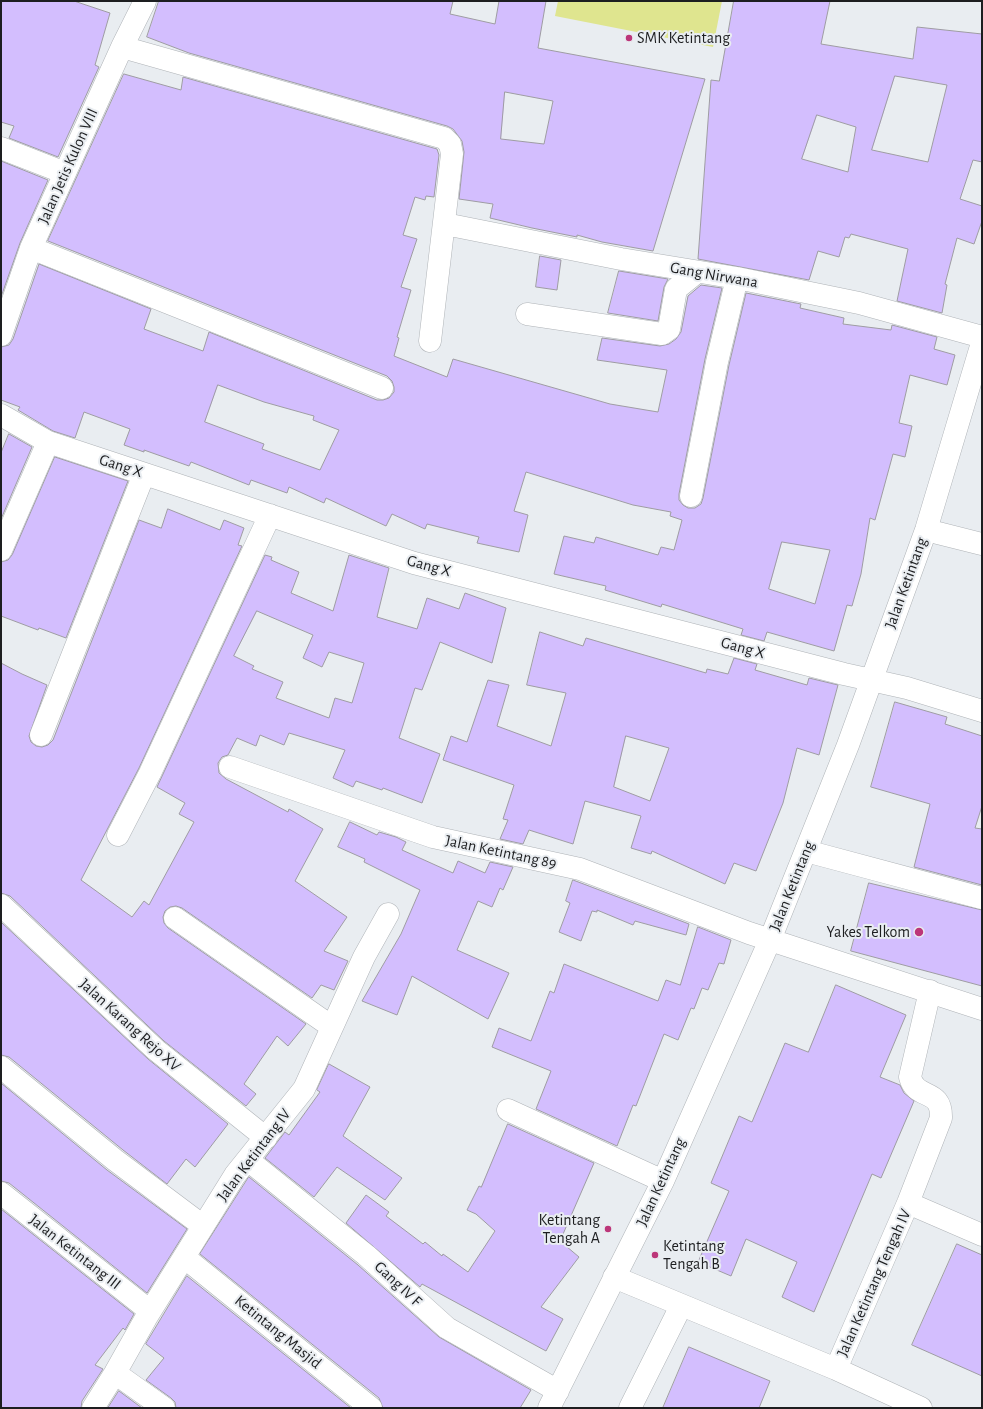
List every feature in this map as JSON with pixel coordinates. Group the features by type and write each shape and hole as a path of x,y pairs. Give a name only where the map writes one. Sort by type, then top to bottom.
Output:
{"street":[{"name":"Jalan Jetis Kulon VIII","path":"1,335 31,248 122,47 146,1"},
{"path":"122,47 444,138 450,144 452,154 430,341"},
{"path":"1,148 65,173"},
{"name":"Gang Nirwana","path":"444,224 621,260 737,278 859,303 982,337"},
{"path":"31,248 382,388"},
{"path":"527,314 662,334 669,329 676,289 697,272"},
{"path":"691,496 717,362 737,278"},
{"name":"Jalan Ketintang","path":"554,1400 663,1181 770,940 848,745 870,680 926,530 982,343"},
{"name":"Gang X","path":"4,423 48,442 414,563 906,688 982,711"},
{"path":"1,550 48,442"},
{"path":"42,735 144,474"},
{"path":"118,835 150,773 270,515"},
{"path":"926,530 982,544"},
{"name":"Jalan Ketintang 89","path":"230,767 433,837 580,870 749,933 982,1008"},
{"path":"806,851 982,898"},
{"name":"Jalan Karang Rejo XV","path":"1,905 156,1050 266,1138"},
{"name":"Jalan Ketintang IV","path":"93,1408 115,1373 150,1311 235,1175 304,1089 364,957 388,914"},
{"path":"174,918 332,1027"},
{"path":"908,1203 941,1118 942,1107 936,1099 918,1090 912,1085 910,1076 930,991"},
{"path":"1,1067 115,1160 203,1226"},
{"path":"508,1110 663,1181"},
{"name":"Gang IV F","path":"248,1160 366,1254 415,1301 447,1328 554,1400"},
{"name":"Jalan Ketintang III","path":"1,1192 150,1311"},
{"name":"Jalan Ketintang Tengah IV","path":"836,1369 908,1203 982,1235"},
{"name":"Ketintang Masjid","path":"184,1257 371,1408"},
{"path":"614,1277 836,1369 921,1408"},
{"path":"630,1408 681,1306"},
{"path":"115,1373 164,1408"}],"green space":[{"path":"558,1 722,1 713,47 555,16"}],"building":[{"path":"1,1 74,1 110,13 95,65 99,67 58,157 9,138 14,126 1,122"},
{"path":"159,1 453,1 450,14 495,24 499,1 546,1 538,48 705,79 653,251 602,242 577,235 577,237 532,228 490,218 493,204 459,199 464,152 462,141 453,129 447,126 189,53 147,37","holes":["505,92 553,101 544,144 501,139"]},
{"path":"734,1 830,1 821,44 913,59 917,27 982,34 982,162 973,160 960,199 982,206 982,221 974,244 957,238 945,284 947,285 942,313 897,301 908,249 851,234 849,238 845,237 839,257 818,251 809,280 698,259 711,80 719,81","holes":["895,76 947,85 928,162 872,150","817,115 856,127 848,172 802,159"]},
{"path":"124,74 181,90 183,77 437,149 439,155 434,197 426,196 425,200 415,197 403,235 417,239 401,287 411,290 397,337 399,338 394,356 447,377 453,359 610,404 658,412 667,370 597,360 602,338 660,346 669,344 676,339 681,332 688,296 701,285 722,288 705,359 679,494 679,500 688,508 695,508 701,504 703,498 729,365 746,293 801,304 800,308 844,318 843,324 891,330 892,325 937,337 934,349 955,355 947,385 910,375 899,423 912,426 905,457 893,454 875,520 870,518 861,574 852,606 847,605 834,651 767,632 764,641 741,635 743,629 662,604 661,607 605,590 606,586 554,574 564,536 594,543 596,537 658,555 661,547 674,550 682,520 670,516 671,512 633,505 526,472 514,511 528,515 519,552 477,543 479,537 427,524 425,529 392,514 386,526 326,498 324,503 289,487 287,493 251,480 249,485 191,462 189,466 144,450 144,452 124,445 130,429 84,412 75,438 53,431 18,410 20,407 1,400 1,347 9,345 13,339 39,264 151,309 144,329 203,351 209,332 377,400 389,398 394,392 394,387 392,381 387,376 48,241","holes":["218,385 264,402 314,416 313,420 339,430 320,470 262,449 264,444 205,422","782,542 830,550 815,604 769,589"]},
{"path":"1,161 48,180 20,243 1,297"},
{"path":"540,256 561,260 557,290 536,287"},
{"path":"619,271 668,279 664,287 658,321 608,313"},
{"path":"9,434 32,447 1,519 1,453"},
{"path":"55,457 128,481 66,638 39,628 38,630 1,616 1,562 8,560 12,555"},
{"path":"168,509 220,530 224,520 244,528 238,545 242,546 139,768 81,880 132,917 144,901 149,905 194,822 179,814 185,803 157,787 265,555 272,557 271,560 299,572 291,593 333,611 349,555 389,568 377,617 417,629 427,598 459,609 465,593 506,608 492,663 440,642 422,690 415,688 399,738 440,754 422,803 383,788 382,790 356,781 353,787 333,778 345,750 289,733 284,745 260,735 256,746 237,738 228,755 222,757 218,763 219,773 226,779 288,812 289,809 323,829 295,881 347,917 324,951 348,961 334,990 321,985 312,998 182,908 176,906 170,907 165,911 163,917 164,923 168,928 306,1024 288,1046 277,1036 244,1084 256,1094 246,1106 164,1041 10,896 1,893 1,663 47,685 29,736 31,742 36,746 42,747 48,745 53,740 139,520 161,528","holes":["257,611 313,635 303,658 322,667 329,652 364,663 352,703 335,698 329,718 276,698 283,682 252,669 254,666 234,656"]},
{"path":"540,632 583,646 586,638 706,673 707,669 728,674 734,658 757,664 755,670 807,685 809,678 838,685 819,755 797,748 783,803 756,871 734,863 725,884 652,851 651,854 631,848 641,816 585,801 573,844 529,830 523,844 500,839 508,820 503,819 514,785 443,760 451,736 467,742 488,680 509,685 497,726 551,746 566,693 527,685","holes":["626,736 669,748 650,801 614,787"]},
{"path":"895,702 947,717 945,724 982,736 982,806 975,828 982,829 982,885 914,867 930,804 871,787"},
{"path":"350,822 377,835 379,832 396,837 406,842 402,850 453,873 458,861 485,873 490,862 513,867 503,890 500,888 492,907 478,901 457,950 509,973 488,1019 412,976 397,1015 362,1001 401,934 420,890 364,862 365,859 338,847"},
{"path":"573,880 689,924 686,935 635,921 633,925 597,910 597,912 592,911 581,941 559,932 570,903 566,901"},
{"name":"Yakes Telkom","path":"869,883 982,910 982,986 851,951"},
{"path":"1,922 148,1059 228,1124 195,1167 186,1159 167,1184 9,1057 1,1055"},
{"path":"698,927 731,940 724,964 719,963 708,990 702,988 694,1009 691,1008 678,1040 664,1034 636,1106 633,1105 617,1146 536,1109 551,1071 492,1047 499,1028 531,1041 550,991 554,993 564,964 658,1001 666,980 680,985"},
{"path":"836,985 906,1015 880,1077 900,1085 904,1093 914,1101 881,1178 872,1174 814,1312 782,1297 797,1262 746,1239 731,1276 698,1262 729,1191 711,1183 739,1116 752,1122 785,1043 808,1052"},
{"path":"329,1064 370,1087 343,1136 402,1178 385,1200 337,1167 314,1197 265,1158 285,1132 289,1135 320,1092 317,1090"},
{"path":"1,1083 107,1170 187,1229 147,1293 9,1183 1,1181"},
{"path":"508,1124 594,1163 560,1241 579,1257 541,1307 563,1319 546,1351 422,1284 420,1287 346,1223 366,1195 389,1212 386,1216 423,1244 425,1242 442,1256 443,1254 468,1272 495,1231 476,1214 467,1210 479,1186 481,1187"},
{"path":"249,1177 358,1265 439,1337 531,1390 520,1408 383,1408 379,1398 200,1254"},
{"path":"1,1209 134,1314 125,1330 123,1328 95,1365 103,1369 82,1401 81,1408 1,1408"},
{"path":"957,1244 982,1255 982,1376 912,1345"},
{"path":"187,1276 351,1408 176,1408 175,1402 171,1398 146,1380 164,1358 146,1344"},
{"path":"689,1347 770,1381 759,1408 663,1408"},
{"path":"119,1391 142,1408 108,1408"}],"place":[{"name":"SMK Ketintang","path":"629,38"},
{"name":"Yakes Telkom","path":"919,932"},
{"name":"Ketintang Tengah A","path":"608,1229"},
{"name":"Ketintang Tengah B","path":"655,1255"}]}
